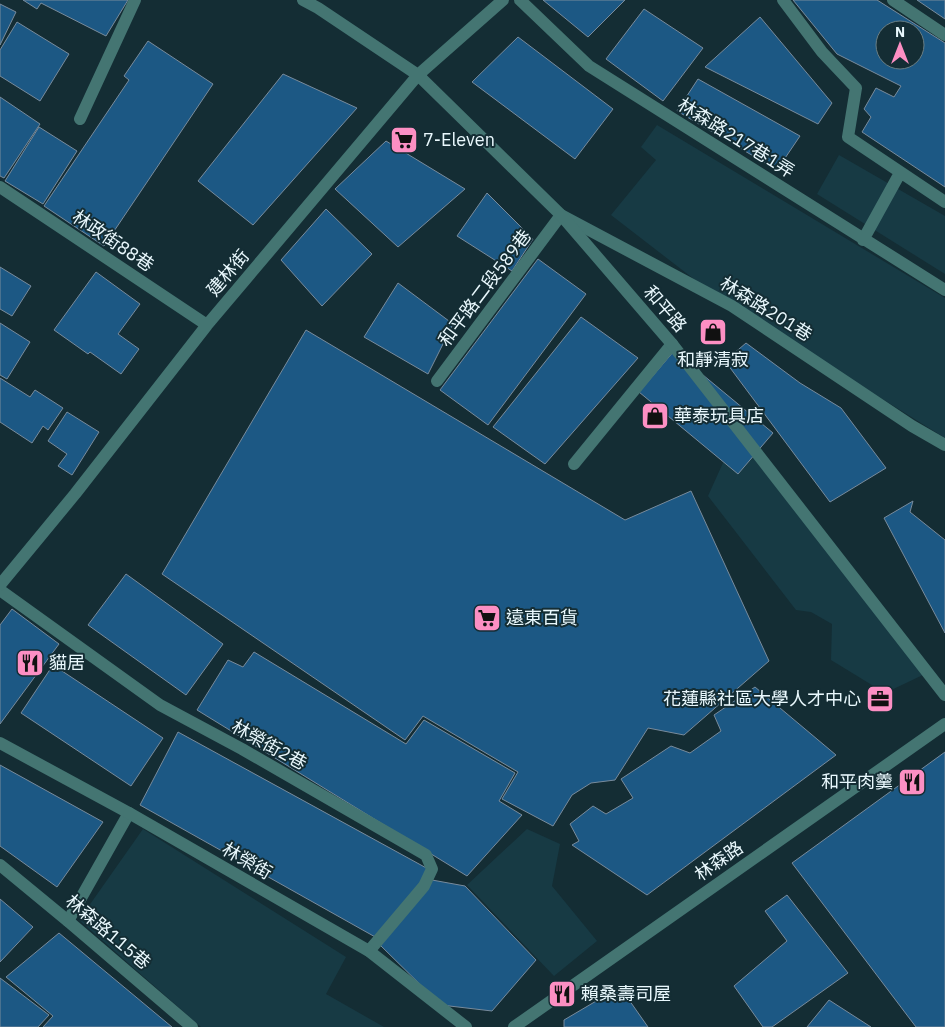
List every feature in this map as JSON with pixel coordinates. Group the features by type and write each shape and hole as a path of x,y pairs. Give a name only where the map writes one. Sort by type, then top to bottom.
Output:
{"street":[{"path":"80,119 135,0"},
{"name":"和平路","path":"303,0 321,4 418,75 561,215 672,344 945,695"},
{"name":"建林街","path":"0,585 207,325 418,75 503,0"},
{"name":"林森路217巷1弄","path":"520,0 589,66 945,290"},
{"path":"783,0 822,52 856,88 848,136 945,202"},
{"path":"893,0 945,35"},
{"path":"863,240 900,173"},
{"name":"林政街88巷","path":"0,187 207,325"},
{"name":"和平路二段589巷","path":"437,381 561,215"},
{"name":"林森路201巷","path":"561,215 732,306 912,426 945,445"},
{"path":"574,464 672,344"},
{"name":"林榮街2巷","path":"0,590 160,704 426,855 432,869 424,886 369,951"},
{"name":"林森路","path":"514,1027 945,724"},
{"name":"林榮街","path":"0,742 129,813 369,951 466,1027"},
{"path":"68,921 129,813"},
{"name":"林森路115巷","path":"0,865 192,1027"}],"shaded area":[{"path":"657,125 945,298 945,438 712,293 611,215 656,160 641,147"},
{"path":"839,155 945,216 945,274 817,194"},
{"path":"741,423 927,673 885,693 831,660 832,624 811,612 796,610 708,496"},
{"path":"143,829 346,957 326,994 384,1027 201,1027 79,920"},
{"path":"527,829 560,844 552,886 597,941 554,976 467,885"}],"building":[{"path":"23,0 128,0 106,36 41,3 37,9"},
{"path":"543,0 625,0 588,37"},
{"path":"793,0 877,0 909,20 875,20 875,70 925,70 925,30 945,43 945,187 862,132 871,117 864,109 876,88 894,97 901,86 837,54"},
{"path":"917,0 945,0 945,19"},
{"path":"0,4 16,12 0,45"},
{"path":"644,9 703,48 663,101 606,59"},
{"path":"760,17 832,103 818,124 705,67"},
{"path":"17,22 69,54 40,101 0,76 0,50"},
{"path":"518,37 613,109 575,159 472,82"},
{"path":"148,41 213,84 104,246 44,206 129,80 124,76"},
{"path":"283,74 357,108 253,225 198,181"},
{"path":"698,79 800,136 777,170 677,111"},
{"path":"0,97 40,124 4,178 0,176"},
{"path":"39,127 77,151 43,204 5,181"},
{"path":"386,141 465,189 398,247 335,189"},
{"path":"487,193 533,239 512,271 457,236"},
{"path":"326,209 372,254 322,306 281,260"},
{"path":"538,259 586,294 488,425 440,390"},
{"path":"0,267 31,286 12,316 0,309"},
{"path":"96,272 140,304 118,334 139,349 121,374 54,330"},
{"path":"398,283 453,324 428,374 364,337"},
{"path":"581,317 638,358 545,464 493,427"},
{"path":"0,323 30,342 7,379 0,375"},
{"name":"遠東百貨","path":"306,330 625,520 691,491 769,661 684,735 648,728 615,780 591,783 572,795 553,826 502,799 518,772 423,716 405,740 162,574"},
{"path":"746,343 800,383 841,408 886,468 830,502 725,361"},
{"path":"674,351 773,433 738,474 639,392"},
{"path":"0,378 30,397 35,390 63,408 48,430 43,426 32,443 0,422"},
{"path":"67,412 99,432 72,475 58,466 67,454 48,441"},
{"path":"913,501 910,512 945,540 945,633 884,518"},
{"path":"126,574 223,644 186,695 88,625"},
{"path":"12,609 59,644 0,724 0,625"},
{"path":"254,652 406,744 424,720 515,773 499,801 522,815 467,876 197,710 228,660 243,667"},
{"path":"53,665 163,738 131,786 21,713"},
{"path":"755,687 836,755 647,895 572,845 579,841 570,824 593,806 606,814 633,798 621,779 671,746 690,753 721,731 714,715"},
{"path":"178,732 430,870 377,938 140,805"},
{"path":"945,752 945,1027 916,1027 792,863"},
{"path":"0,765 103,822 57,887 0,846"},
{"path":"432,880 465,886 536,960 492,1011 441,1005 379,944"},
{"path":"787,895 848,973 772,1027 763,1027 734,986 787,941 765,911"},
{"path":"0,899 33,927 0,962"},
{"path":"59,933 172,1027 43,1027 53,1016 6,977"},
{"path":"0,978 49,1015 38,1027 0,1027"},
{"path":"620,987 648,1027 564,1027 564,1020"},
{"path":"829,1000 871,1027 807,1027"}],"place":[{"name":"7-Eleven","path":"404,140"},
{"name":"和靜清寂","path":"713,332"},
{"name":"華泰玩具店","path":"655,416"},
{"name":"遠東百貨","path":"487,618"},
{"name":"貓居","path":"30,663"},
{"name":"花蓮縣社區大學人才中心","path":"880,699"},
{"name":"和平肉羹","path":"912,782"},
{"name":"賴桑壽司屋","path":"562,994"}]}
